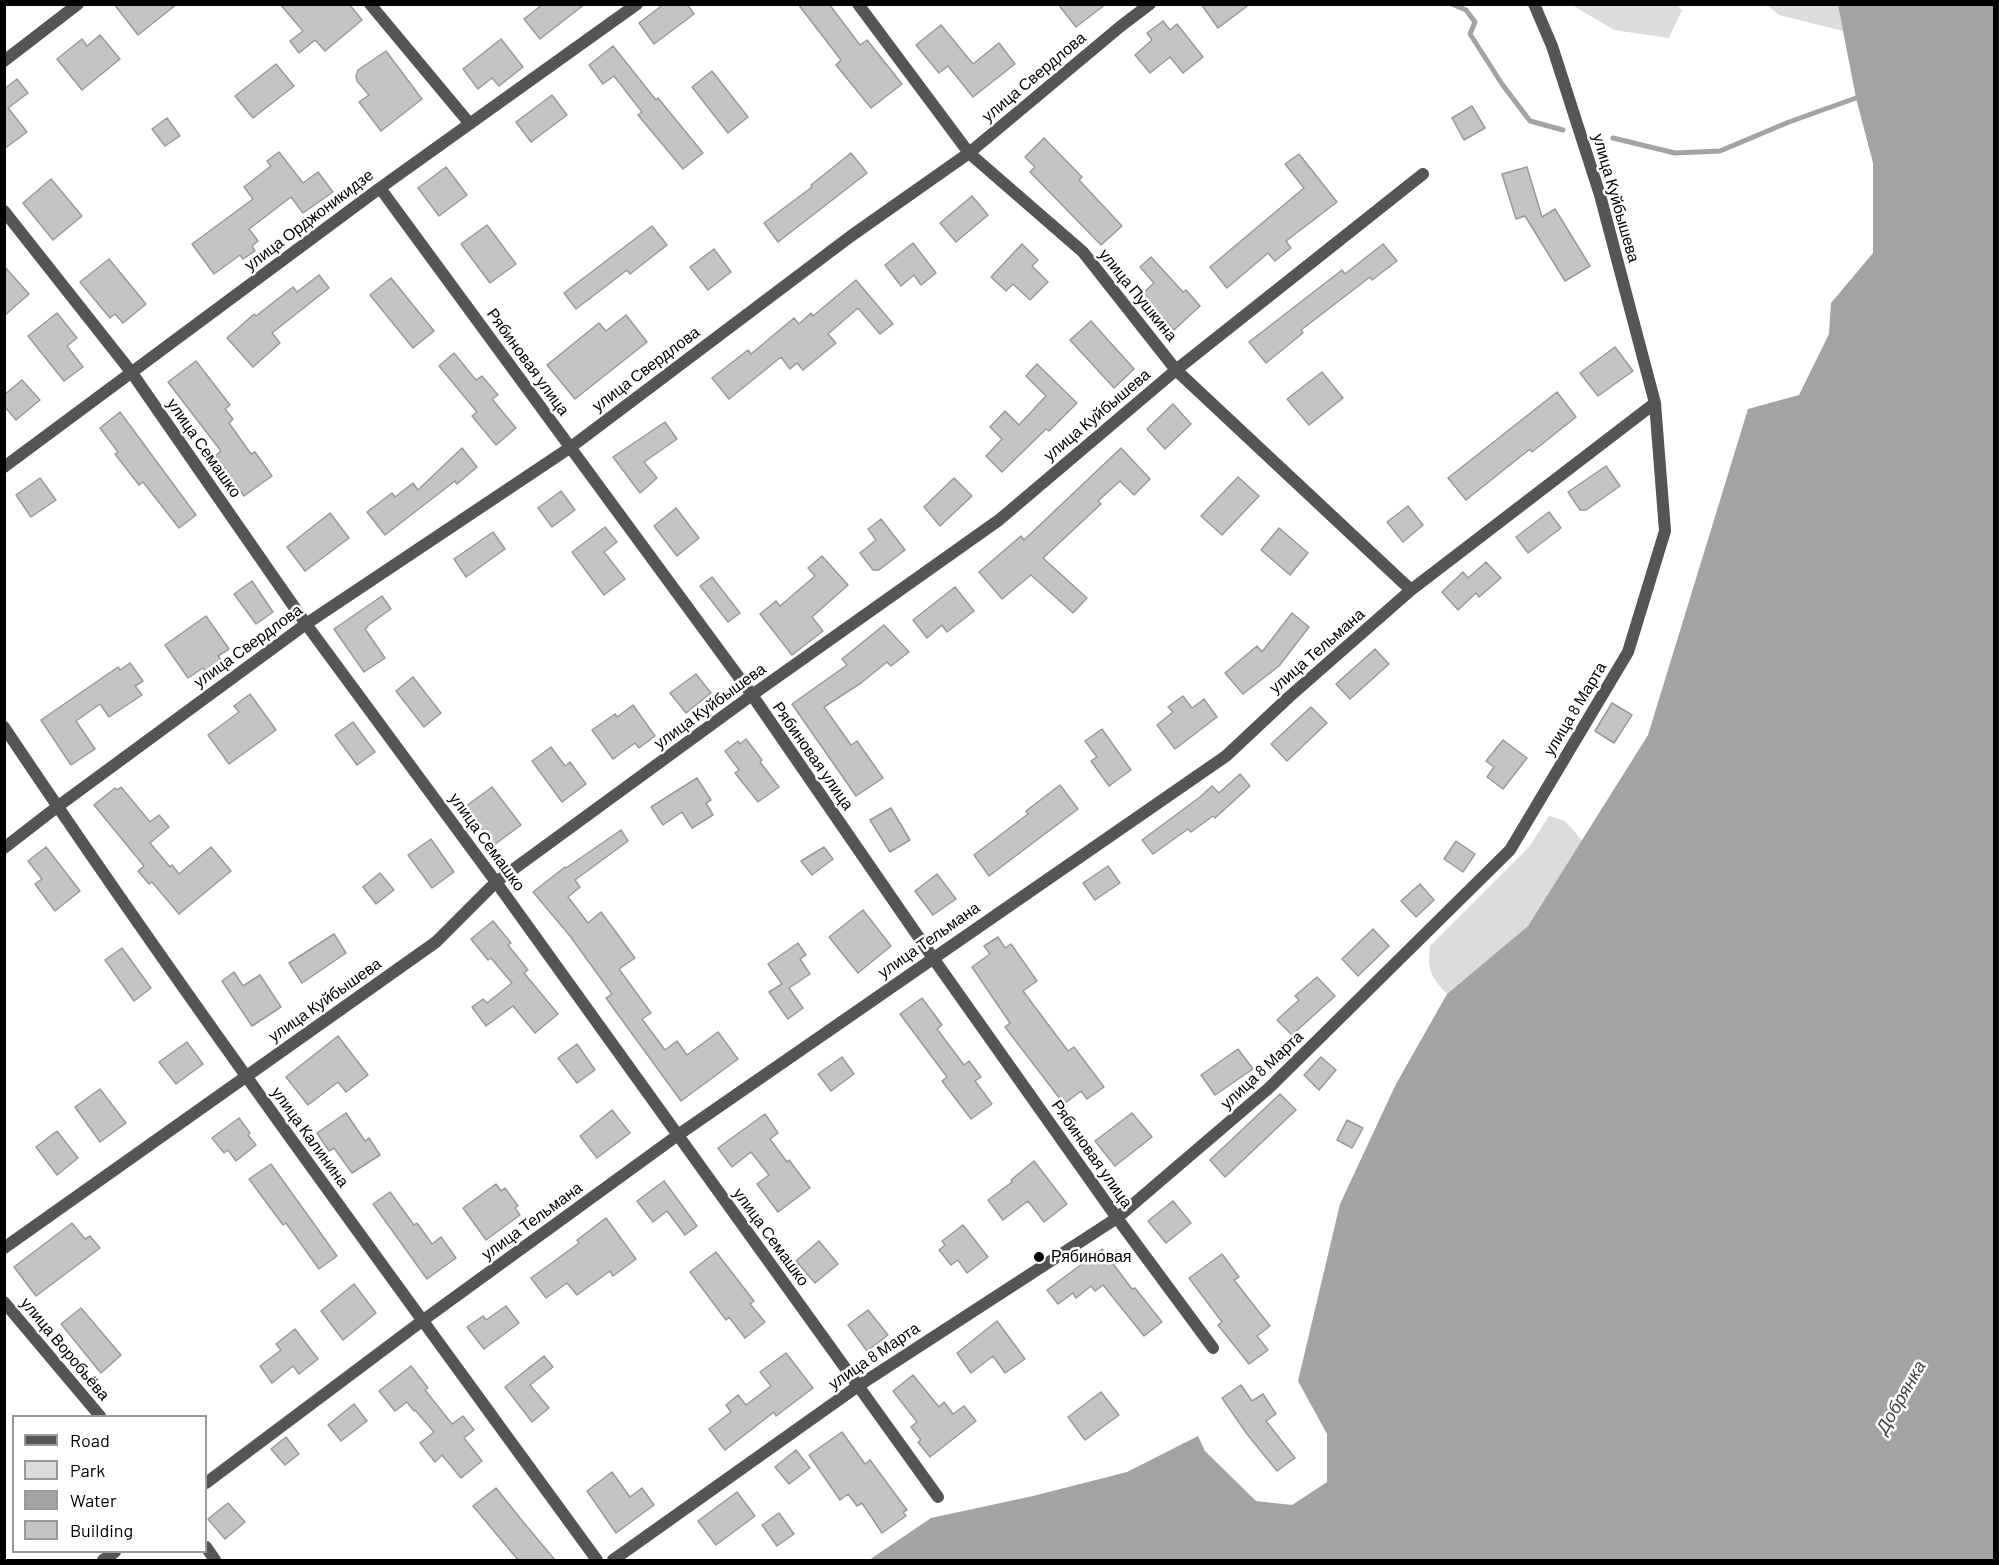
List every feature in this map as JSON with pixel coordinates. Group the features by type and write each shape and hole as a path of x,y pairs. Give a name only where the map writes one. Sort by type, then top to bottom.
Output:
{"street":[{"path":"4,61 78,4"},
{"path":"370,4 470,124"},
{"name":"улица Орджоникидзе","path":"4,467 380,188 637,4"},
{"name":"улица Пушкина","path":"858,4 969,153 1083,252 1176,370 1411,590"},
{"name":"улица Свердлова","path":"4,848 306,624 571,447 851,236 969,153 1150,4"},
{"name":"улица Куйбышева","path":"1534,4 1552,46 1600,195 1655,403"},
{"name":"улица Куйбышева","path":"4,1248 436,942 496,882 752,695 999,520 1176,370 1423,174"},
{"name":"Рябиновая улица","path":"380,188 752,695 933,958 1117,1218 1213,1348"},
{"name":"улица Семашко","path":"4,212 132,373 306,624 496,882 938,1497"},
{"name":"улица Тельмана","path":"207,1482 422,1321 678,1135 1226,756 1289,697 1411,590 1655,403"},
{"name":"улица 8 Марта","path":"613,1560 858,1386 1117,1218 1269,1088 1510,850 1628,652 1665,531 1655,403"},
{"name":"улица Калинина","path":"4,727 57,807 246,1076 597,1560"},
{"name":"улица Воробьёва","path":"4,1302 99,1415"}],"green space":[{"path":"1572,5 1677,5 1682,10 1669,38 1614,30"},
{"path":"1767,5 1838,5 1843,31 1779,15"},
{"path":"1549,816 1565,821 1582,840 1528,926 1447,994 1431,973 1430,946 1529,847"}],"water":[{"name":"Добрянка","path":"1838,5 1994,5 1994,1560 869,1560 931,1518 1033,1496 1127,1472 1198,1436 1205,1451 1256,1501 1292,1505 1327,1482 1327,1434 1298,1381 1340,1204 1396,1084 1447,994 1528,926 1648,735 1748,409 1799,395 1829,334 1831,303 1873,253 1873,163 1856,98"}],"building":[{"path":"114,4 177,4 138,35"},
{"path":"280,4 349,4 362,20 325,51 315,40 299,53 290,41 303,31"},
{"path":"543,4 585,4 540,39 524,19"},
{"path":"664,4 687,4 694,14 654,44 639,23"},
{"path":"798,4 829,4 860,45 867,40 902,84 871,108 836,65 841,60"},
{"path":"1058,4 1106,4 1076,27"},
{"path":"1201,4 1250,4 1218,28"},
{"path":"1163,21 1170,30 1177,24 1203,57 1183,73 1170,57 1150,73 1135,55 1152,40 1147,33"},
{"path":"941,25 973,64 999,43 1015,64 973,97 948,66 939,73 916,45"},
{"path":"100,35 120,59 82,90 57,59 82,39 87,46"},
{"path":"501,39 523,67 499,86 492,78 478,89 463,69"},
{"path":"613,46 656,100 658,98 703,153 683,169 638,115 642,112 614,76 603,84 589,65"},
{"path":"386,51 422,99 381,131 359,102 369,95 357,81 356,76 358,70"},
{"path":"276,64 294,86 253,118 235,96"},
{"path":"712,71 748,117 728,133 692,87"},
{"path":"17,79 28,93 8,108 27,132 4,149 4,89"},
{"path":"552,95 567,115 531,142 516,122"},
{"path":"1472,106 1485,128 1464,140 1452,118"},
{"path":"167,118 180,136 165,146 152,129"},
{"path":"1044,138 1082,177 1079,180 1122,226 1101,245 1030,172 1035,167 1025,157"},
{"path":"279,152 303,183 318,172 333,192 303,213 291,197 249,229 258,241 252,246 255,251 243,259 240,255 214,274 192,244 253,199 244,187 271,166 267,161"},
{"path":"851,153 867,173 778,242 764,223 812,187 811,185"},
{"path":"1299,154 1337,202 1286,241 1291,248 1275,261 1268,253 1227,288 1210,267 1304,188 1285,164"},
{"path":"446,167 467,195 439,216 418,188"},
{"path":"1527,167 1542,217 1555,209 1590,266 1565,281 1525,216 1516,219 1502,174"},
{"path":"51,179 82,216 53,240 23,203"},
{"path":"972,196 988,215 956,242 940,223"},
{"path":"487,225 516,264 490,283 461,244"},
{"path":"652,226 667,245 630,274 627,270 576,309 564,293"},
{"path":"913,243 936,273 921,285 914,275 901,286 885,265"},
{"path":"1022,244 1038,260 1032,266 1048,282 1030,300 1013,284 1006,291 991,277"},
{"path":"1383,244 1397,261 1372,280 1370,277 1301,330 1303,333 1266,363 1249,342 1342,270 1345,274"},
{"path":"714,249 731,272 708,290 690,267"},
{"path":"1151,257 1183,292 1186,290 1200,306 1174,330 1142,294 1154,283 1140,267"},
{"path":"109,259 146,304 123,323 115,314 110,318 80,282"},
{"path":"4,266 29,294 4,316"},
{"path":"319,275 329,288 272,333 280,343 253,367 227,338 254,314 256,316 293,287 297,292"},
{"path":"391,278 434,331 413,348 370,295"},
{"path":"856,280 893,324 880,334 858,308 828,334 836,343 803,370 797,363 790,369 781,357 729,399 712,378 748,350 751,354 794,318 799,324 811,313 813,316"},
{"path":"57,313 77,338 67,346 83,367 64,381 28,336"},
{"path":"626,315 647,342 575,399 547,365 599,323 606,331"},
{"path":"1091,321 1134,369 1114,388 1070,340"},
{"path":"1615,347 1633,371 1598,396 1580,373"},
{"path":"454,353 476,380 482,376 498,395 492,399 516,428 496,445 472,416 477,412 439,366"},
{"path":"196,361 230,405 225,409 233,419 229,423 251,454 255,452 272,476 244,496 215,456 221,451 168,382"},
{"path":"1037,364 1077,403 1049,431 1046,429 1002,472 986,456 1002,439 990,427 1005,411 1019,425 1046,396 1026,376"},
{"path":"1322,372 1343,398 1309,425 1287,399"},
{"path":"22,380 40,400 16,420 4,406 4,395"},
{"path":"1557,392 1576,417 1532,452 1530,449 1466,500 1448,478"},
{"path":"1173,404 1191,424 1165,449 1147,429"},
{"path":"120,412 196,515 179,528 143,482 139,485 115,454 118,452 100,428"},
{"path":"665,422 677,439 644,462 657,478 640,493 613,457"},
{"path":"462,448 477,467 457,484 455,481 385,535 367,512 392,493 395,497 413,483 418,490"},
{"path":"1121,448 1150,479 1134,495 1120,481 1098,501 1101,504 1043,558 1087,598 1073,613 1031,575 1002,599 979,572 1021,536 1024,540"},
{"path":"1606,466 1620,486 1586,510 1580,510 1568,492"},
{"path":"1238,477 1259,496 1222,535 1201,516"},
{"path":"40,478 56,500 31,517 16,495"},
{"path":"954,478 972,496 940,526 924,507"},
{"path":"561,491 575,510 552,527 538,508"},
{"path":"1408,506 1423,525 1403,542 1387,522"},
{"path":"676,508 699,538 677,556 654,526"},
{"path":"1549,512 1561,528 1528,553 1516,537"},
{"path":"330,513 349,538 305,571 287,547"},
{"path":"881,519 905,550 879,570 873,570 860,553 876,540 868,529"},
{"path":"605,527 617,542 604,552 625,579 604,595 572,552"},
{"path":"1279,528 1308,553 1290,575 1261,550"},
{"path":"493,532 505,549 466,577 454,559"},
{"path":"822,556 848,585 812,617 823,631 792,655 760,614 776,601 780,606 815,576 808,568"},
{"path":"1486,562 1501,578 1479,597 1476,593 1458,610 1442,592 1463,572 1468,578"},
{"path":"712,577 740,613 728,622 700,586"},
{"path":"252,581 273,612 256,624 234,594"},
{"path":"955,587 974,611 947,632 942,625 927,638 913,620"},
{"path":"382,596 391,609 365,629 385,658 364,672 334,629"},
{"path":"1292,613 1309,627 1279,666 1243,694 1225,673 1257,646 1262,652"},
{"path":"206,616 229,649 218,656 221,660 205,671 203,668 188,678 165,645"},
{"path":"884,625 909,652 891,666 887,662 861,683 824,707 851,745 857,741 883,778 856,796 792,704 847,665 842,659"},
{"path":"1375,649 1389,664 1350,699 1336,684"},
{"path":"130,663 143,681 135,686 142,695 109,717 100,704 76,721 95,749 71,765 41,720 118,667 120,670"},
{"path":"696,674 711,693 686,713 670,693"},
{"path":"413,677 441,713 424,727 396,691"},
{"path":"250,694 276,730 229,764 208,735 239,712 234,706"},
{"path":"1183,696 1192,708 1204,699 1217,717 1175,749 1157,725 1173,712 1168,707"},
{"path":"1612,703 1632,715 1614,743 1595,731"},
{"path":"633,705 655,736 639,748 635,743 613,759 592,730 615,714 617,717"},
{"path":"1311,707 1327,723 1287,761 1271,744"},
{"path":"353,722 375,752 357,765 335,735"},
{"path":"1102,729 1131,770 1109,786 1091,761 1097,757 1085,741"},
{"path":"746,739 779,787 758,802 735,773 739,770 725,751 738,741 740,744"},
{"path":"1503,740 1527,758 1503,789 1487,777 1494,767 1486,761"},
{"path":"551,747 565,766 570,762 586,784 562,802 532,761"},
{"path":"1240,774 1250,786 1215,818 1213,816 1191,832 1188,829 1153,854 1142,840 1212,786 1219,793"},
{"path":"697,778 711,800 706,803 713,815 692,828 682,812 663,825 651,807"},
{"path":"1060,785 1078,809 989,876 974,855 1028,814 1026,811"},
{"path":"121,787 150,822 159,815 169,827 150,843 179,874 211,847 231,871 179,914 152,882 149,884 138,871 144,866 94,805 115,788 117,790"},
{"path":"492,787 521,825 494,845 465,807"},
{"path":"891,808 910,840 890,852 870,820"},
{"path":"621,830 628,841 575,880 580,887 568,897 588,923 601,912 635,958 619,969 651,1013 642,1019 665,1050 677,1041 687,1055 718,1032 738,1059 681,1101 606,998 612,994 570,936 533,892 565,867"},
{"path":"431,839 454,872 432,888 408,855"},
{"path":"1456,841 1475,854 1463,872 1444,859"},
{"path":"46,847 80,891 55,911 35,884 42,879 28,861"},
{"path":"824,847 833,859 812,875 801,861"},
{"path":"1108,866 1120,883 1095,900 1083,883"},
{"path":"380,873 394,890 376,904 363,887"},
{"path":"937,874 956,899 933,915 915,891"},
{"path":"1420,884 1434,900 1416,917 1401,901"},
{"path":"863,910 891,946 858,973 829,937"},
{"path":"493,921 511,943 508,945 528,970 524,973 558,1014 535,1033 513,1006 486,1026 472,1007 483,999 487,1003 512,983 491,958 488,960 471,939"},
{"path":"1373,929 1389,946 1358,976 1342,959"},
{"path":"334,934 346,953 302,983 289,963"},
{"path":"998,937 1005,948 1011,944 1037,981 1023,991 1068,1051 1074,1047 1104,1087 1087,1099 1081,1091 1064,1104 1005,1027 1010,1023 972,967 990,954 984,946"},
{"path":"798,943 806,955 800,959 810,974 789,988 803,1008 788,1019 769,992 782,984 768,964"},
{"path":"122,948 151,988 134,1001 105,960"},
{"path":"234,972 243,986 260,975 281,1007 252,1026 222,981"},
{"path":"1317,977 1335,996 1292,1035 1277,1020 1299,1000 1295,996"},
{"path":"922,998 942,1025 937,1029 964,1065 969,1061 981,1077 975,1081 992,1104 971,1119 942,1081 947,1077 900,1014"},
{"path":"338,1036 368,1075 346,1092 338,1082 308,1105 286,1077"},
{"path":"187,1042 203,1064 176,1084 159,1062"},
{"path":"577,1044 595,1070 577,1083 558,1058"},
{"path":"1238,1049 1253,1069 1215,1095 1201,1075"},
{"path":"842,1057 854,1074 831,1091 818,1074"},
{"path":"1321,1057 1336,1070 1319,1090 1304,1075"},
{"path":"100,1089 126,1123 100,1142 75,1107"},
{"path":"1280,1094 1296,1110 1225,1177 1210,1160"},
{"path":"612,1110 630,1133 597,1158 580,1136"},
{"path":"346,1113 365,1141 369,1138 380,1155 352,1173 334,1148 329,1151 317,1133"},
{"path":"1132,1113 1152,1137 1115,1166 1095,1141"},
{"path":"765,1114 778,1133 770,1139 810,1188 778,1212 757,1184 769,1175 751,1152 732,1167 718,1148"},
{"path":"239,1118 256,1145 236,1161 228,1150 224,1153 212,1138"},
{"path":"1347,1120 1363,1128 1352,1148 1337,1140"},
{"path":"57,1131 78,1158 57,1175 36,1147"},
{"path":"1034,1161 1067,1204 1044,1222 1028,1201 1003,1220 988,1200"},
{"path":"271,1164 337,1256 319,1269 286,1223 283,1225 249,1179"},
{"path":"664,1181 697,1226 685,1235 667,1211 653,1222 637,1201"},
{"path":"496,1184 501,1191 505,1188 518,1206 515,1208 520,1215 486,1240 463,1208"},
{"path":"390,1192 414,1225 417,1223 432,1244 441,1237 456,1258 427,1279 373,1204"},
{"path":"1173,1201 1191,1223 1166,1243 1148,1221"},
{"path":"606,1218 636,1259 613,1276 610,1271 577,1295 567,1283 546,1298 531,1278 579,1243 577,1240"},
{"path":"72,1223 85,1239 90,1236 100,1248 36,1296 14,1267"},
{"path":"963,1225 988,1257 967,1273 958,1260 951,1265 939,1250 945,1245 942,1241"},
{"path":"819,1241 838,1264 815,1283 796,1261"},
{"path":"1102,1249 1132,1289 1135,1288 1162,1322 1144,1336 1103,1285 1095,1291 1091,1286 1076,1298 1073,1293 1058,1304 1047,1290"},
{"path":"716,1252 754,1301 750,1304 765,1322 745,1338 729,1317 726,1320 690,1272"},
{"path":"1222,1254 1239,1277 1234,1280 1270,1326 1257,1336 1268,1350 1249,1364 1218,1325 1222,1322 1189,1278"},
{"path":"354,1284 376,1313 343,1340 321,1311"},
{"path":"506,1306 519,1323 484,1349 467,1327 483,1316 486,1320"},
{"path":"81,1308 121,1355 101,1373 61,1324"},
{"path":"868,1310 888,1335 867,1351 848,1325"},
{"path":"997,1321 1025,1359 1005,1373 993,1356 971,1373 957,1353"},
{"path":"295,1329 318,1359 299,1374 293,1366 272,1383 260,1366 281,1350 276,1344"},
{"path":"786,1353 813,1388 776,1416 774,1412 725,1450 709,1429 731,1412 726,1405 738,1395 746,1405 771,1386 760,1372"},
{"path":"544,1356 553,1367 530,1385 549,1408 532,1422 505,1387"},
{"path":"411,1366 428,1388 425,1390 452,1424 463,1416 474,1430 464,1438 482,1461 461,1478 442,1455 435,1462 420,1443 434,1432 415,1410 407,1402 395,1411 379,1391"},
{"path":"913,1375 939,1407 944,1402 953,1414 964,1406 976,1421 930,1457 918,1442 921,1440 911,1427 917,1422 893,1391"},
{"path":"1241,1385 1252,1401 1263,1394 1276,1414 1266,1421 1295,1458 1277,1471 1222,1398"},
{"path":"1101,1392 1119,1415 1085,1440 1068,1417"},
{"path":"354,1404 367,1421 341,1441 328,1425"},
{"path":"842,1432 865,1464 870,1460 907,1510 903,1512 906,1516 882,1533 862,1503 857,1506 848,1494 840,1500 809,1455"},
{"path":"286,1437 299,1454 285,1465 271,1449"},
{"path":"796,1450 810,1468 789,1484 775,1467"},
{"path":"612,1472 630,1497 642,1488 654,1505 616,1533 587,1491"},
{"path":"496,1488 555,1560 518,1560 473,1506"},
{"path":"737,1492 755,1516 716,1545 698,1521"},
{"path":"228,1503 245,1522 225,1539 208,1519"},
{"path":"779,1513 794,1534 777,1546 762,1525"}],"waterway":[{"path":"1452,4 1466,10 1475,22 1470,34 1502,84 1530,121 1563,130"},
{"path":"1613,138 1675,153 1720,151 1789,122 1856,98"}],"place":[{"name":"Рябиновая","path":"1039,1257"}]}
